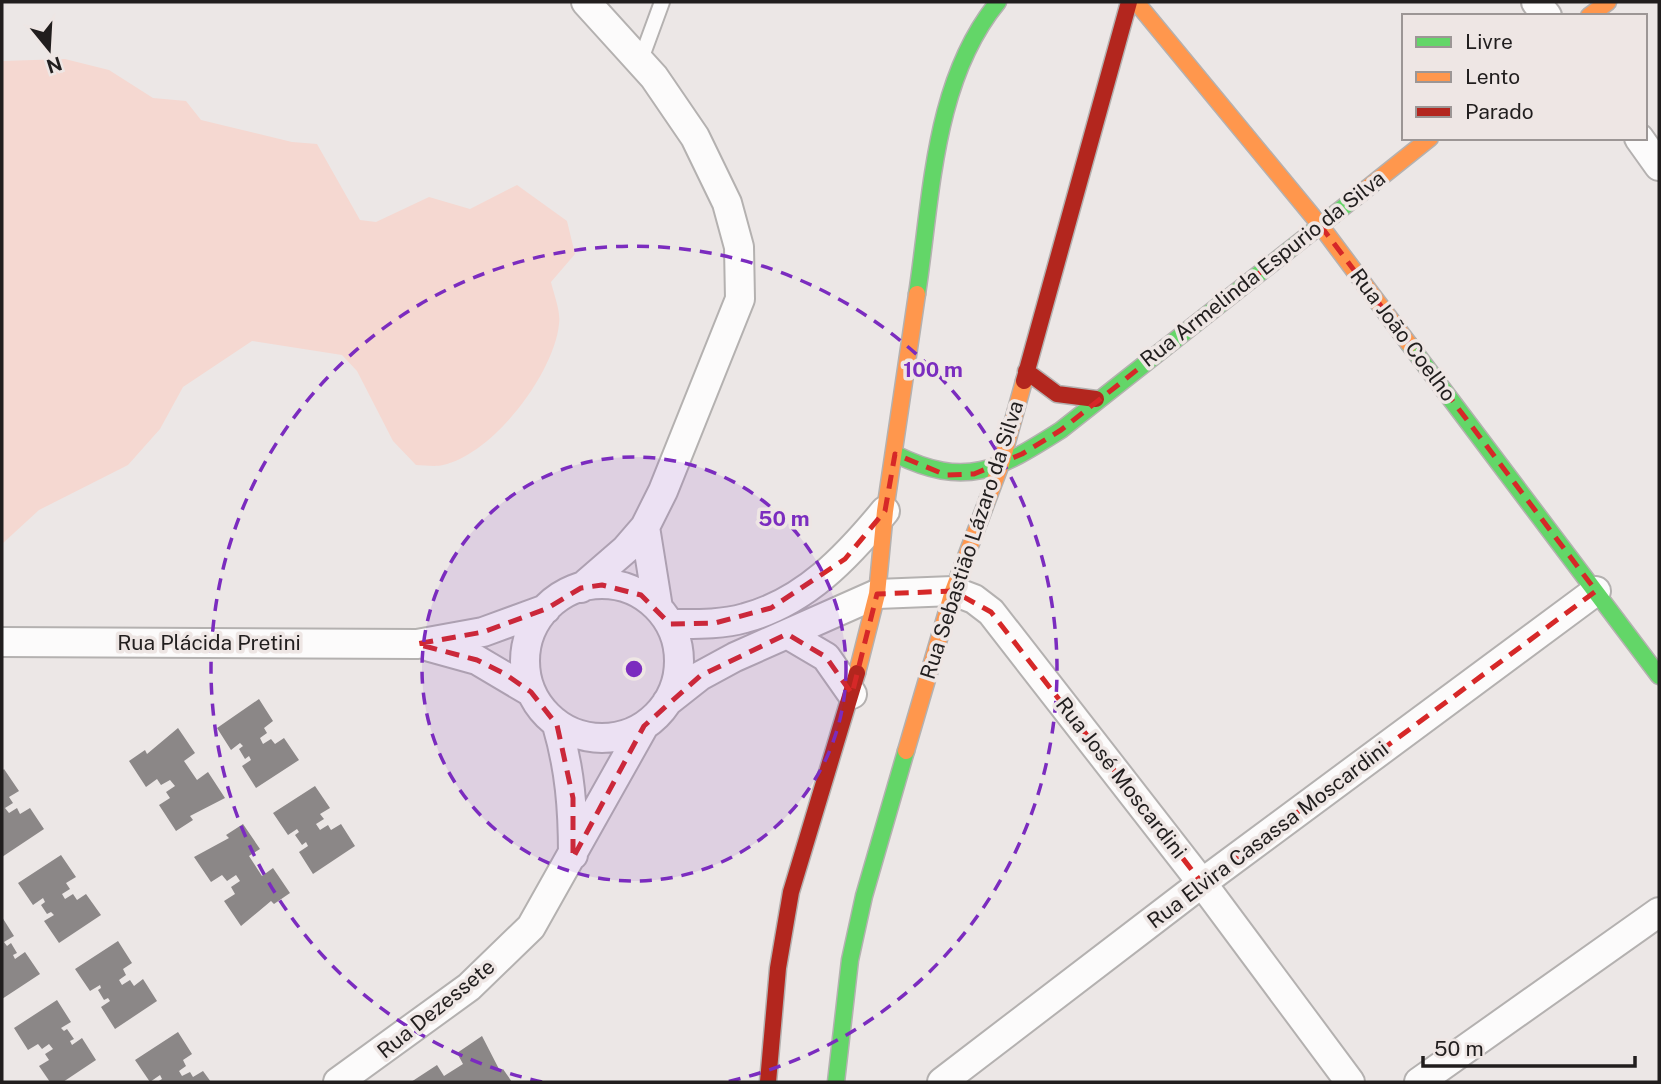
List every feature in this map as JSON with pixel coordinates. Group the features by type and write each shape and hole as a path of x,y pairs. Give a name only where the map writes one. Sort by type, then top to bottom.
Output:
{"street":[{"path":"573,858 573,798 568,761 557,724 531,692 525,670 526,648 533,627 546,609 562,596 581,587 619,556 645,527 663,491 740,299 739,247 727,203 695,137 640,62 586,2"},
{"path":"768,1082 778,968 791,892 852,694 877,594 885,511 945,106 979,25 998,2"},
{"name":"Rua Sebastião Lázaro da Silva","path":"838,1081 850,960 864,896 953,591 1001,464 1129,2"},
{"name":"Rua João Coelho","path":"1136,2 1320,225 1659,676"},
{"path":"1592,14 1608,2"},
{"name":"Rua Armelinda Espurio da Silva","path":"895,454 919,468 946,475 974,474 1001,464 1061,430 1096,399 1427,140"},
{"path":"1640,140 1659,166"},
{"path":"1026,371 1036,383 1064,398 1096,399"},
{"path":"581,587 622,587 641,595 664,616 715,623 746,618 808,588 845,559 885,511"},
{"path":"645,527 664,616 680,663 676,683 667,702"},
{"path":"557,724 578,734 600,738 623,736 644,726 667,702 700,676 877,594 953,591"},
{"name":"Rua José Moscardini","path":"953,591 974,599 991,611 1202,883 1350,1082"},
{"name":"Rua Elvira Casassa Moscardini","path":"942,1082 1202,883 1596,591"},
{"name":"Rua Plácida Pretini","path":"2,642 417,644 483,632 546,609"},
{"path":"787,634 826,657 852,694"},
{"name":"Rua Plácida Pretini","path":"417,644 477,660 531,692"},
{"name":"Rua Dezessete","path":"338,1082 469,987 531,927 573,858 644,726"},
{"path":"1419,1082 1659,912"}],"lane":[{"path":"640,62 662,2"}],"highlighted area":[{"path":"1320,225 1596,591 1202,883 991,612 953,591 877,594 852,694 826,657 787,634 700,676 644,726 573,858 573,798 557,725 531,692 505,674 477,660 417,644 483,632 546,609 581,588 602,585 641,595 670,624 715,623 771,608 845,559 885,511 895,454 946,475 974,474 1022,454 1061,430"}],"shaded area":[{"path":"65,59 109,70 153,98 186,101 201,120 292,142 317,144 360,220 376,222 429,197 470,209 517,185 567,221 575,254 551,282 559,319 555,344 546,366 518,409 482,445 462,458 440,466 416,465 393,441 357,371 342,355 252,341 183,387 160,429 128,465 39,510 2,544 2,61"}],"building":[{"path":"259,699 273,721 264,728 267,733 260,738 263,744 271,739 275,744 284,738 299,760 256,788 242,766 251,760 249,756 245,759 239,749 243,746 240,743 231,750 217,728"},
{"path":"178,728 195,753 184,761 197,780 208,772 225,798 190,816 193,820 176,831 159,805 170,798 166,792 175,786 170,780 161,785 157,779 146,787 129,761 145,750 147,754"},
{"path":"4,769 19,791 9,797 13,803 5,808 9,813 17,808 20,814 30,808 44,829 2,857 2,771"},
{"path":"315,786 330,808 320,814 324,819 316,824 320,830 328,825 331,830 341,824 355,846 313,874 299,852 308,846 306,842 302,845 295,835 299,832 297,829 288,835 273,813"},
{"path":"243,824 260,849 249,856 262,876 273,868 290,893 274,904 271,901 241,926 224,901 235,894 231,887 240,881 236,875 227,881 222,875 211,882 194,857 229,838 226,835"},
{"path":"61,855 76,877 66,883 70,889 62,894 65,899 73,894 77,900 86,894 101,915 59,943 44,921 54,915 51,912 47,914 41,905 45,902 43,898 33,905 18,883"},
{"path":"2,917 14,936 4,942 7,946 11,943 17,953 13,955 15,959 25,952 40,974 2,999"},
{"path":"118,941 132,963 123,969 126,975 119,980 122,985 130,980 134,986 143,979 157,1001 115,1029 101,1007 110,1001 108,998 104,1000 98,990 100,985 90,991 75,969"},
{"path":"57,1000 71,1022 61,1028 64,1031 67,1029 74,1039 70,1041 72,1045 82,1038 96,1060 63,1082 50,1082 39,1066 49,1060 45,1054 53,1049 49,1044 42,1049 38,1044 28,1050 14,1028"},
{"path":"178,1032 192,1054 183,1060 186,1066 179,1071 182,1076 190,1072 193,1077 203,1071 211,1082 157,1082 162,1079 160,1075 150,1082 135,1060"},
{"path":"482,1036 500,1071 503,1069 512,1082 411,1082 437,1065 444,1076 463,1064 457,1053"}],"traffic: fast":[{"path":"917,294 932,179 948,103 960,67 976,33 998,2"},
{"path":"895,454 942,471 962,472 981,470 1018,456 1061,430 1355,198"},
{"path":"1409,344 1659,676"},
{"path":"836,1082 850,960 864,896 906,751"}],"traffic: slow":[{"path":"1136,2 1320,225 1409,344"},
{"path":"1592,14 1608,2"},
{"path":"1355,198 1428,140"},
{"path":"857,673 877,594 885,511 917,294"},
{"path":"906,751 953,591 1001,464 1024,381"}],"traffic: jam":[{"path":"1024,381 1129,2"},
{"path":"1026,371 1057,394 1096,399"},
{"path":"768,1082 778,968 791,892 857,673"}]}
